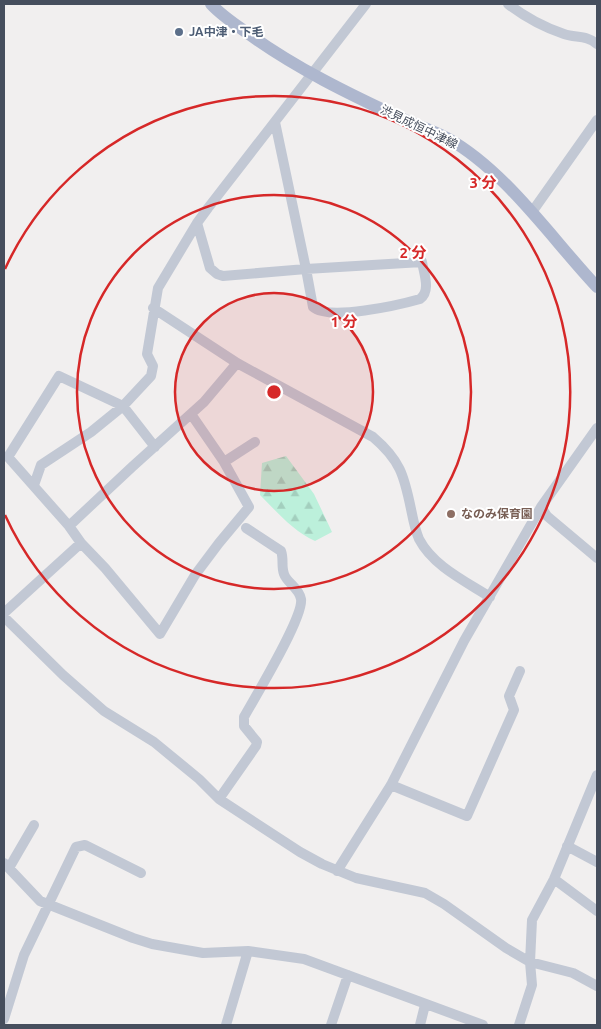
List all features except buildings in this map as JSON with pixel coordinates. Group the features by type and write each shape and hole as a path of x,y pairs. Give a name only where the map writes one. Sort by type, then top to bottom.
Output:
{"main road":[{"name":"渋見成恒中津線","path":"211,4 219,13 265,46 312,74 446,138 490,170 532,212 597,287"}],"street":[{"path":"34,486 42,465 91,432 123,406 151,376 153,366 147,354 153,308 158,288 198,223 366,4"},
{"path":"508,4 539,24 566,35 592,40 597,44"},
{"path":"532,212 597,120"},
{"path":"198,223 210,268 223,276 306,269 422,262 426,290 424,296 420,299 371,310 321,312 313,307 306,269 274,122"},
{"path":"153,308 237,363 372,437 388,449 400,467 406,482 413,520 419,539 430,555 445,568 490,597"},
{"path":"69,526 204,402 237,363"},
{"path":"155,447 123,406 59,376 8,457 160,634 195,575 249,507 224,462 191,414"},
{"path":"338,871 391,786 464,641 541,507 597,428"},
{"path":"224,462 254,442"},
{"path":"541,507 553,522 597,558"},
{"path":"219,799 256,746 257,742 244,726 244,717 300,612 301,600 298,592 284,575 284,557 281,551 246,528"},
{"path":"4,613 81,543"},
{"path":"4,618 63,675 104,711 161,748 199,779 219,799 300,852 356,878 425,893 530,962 572,974 597,986"},
{"path":"391,786 466,816 514,710 509,696 520,671"},
{"path":"519,1025 532,985 530,962 532,920 554,879 597,775"},
{"path":"34,825 6,866 35,897 48,905 152,944 203,953 248,951 304,959 483,1025"},
{"path":"4,1019 24,955 73,853 79,845 85,845 141,873"},
{"path":"567,846 597,862"},
{"path":"554,879 597,912"},
{"path":"226,1025 248,951"},
{"path":"331,1025 348,975"},
{"path":"420,1025 426,1005"}],"green space":[{"path":"286,456 314,494 332,532 315,541 292,527 260,495 262,463"}],"place":[{"name":"JA中津・下毛","path":"179,32"},
{"name":"なのみ保育園","path":"451,514"}]}
